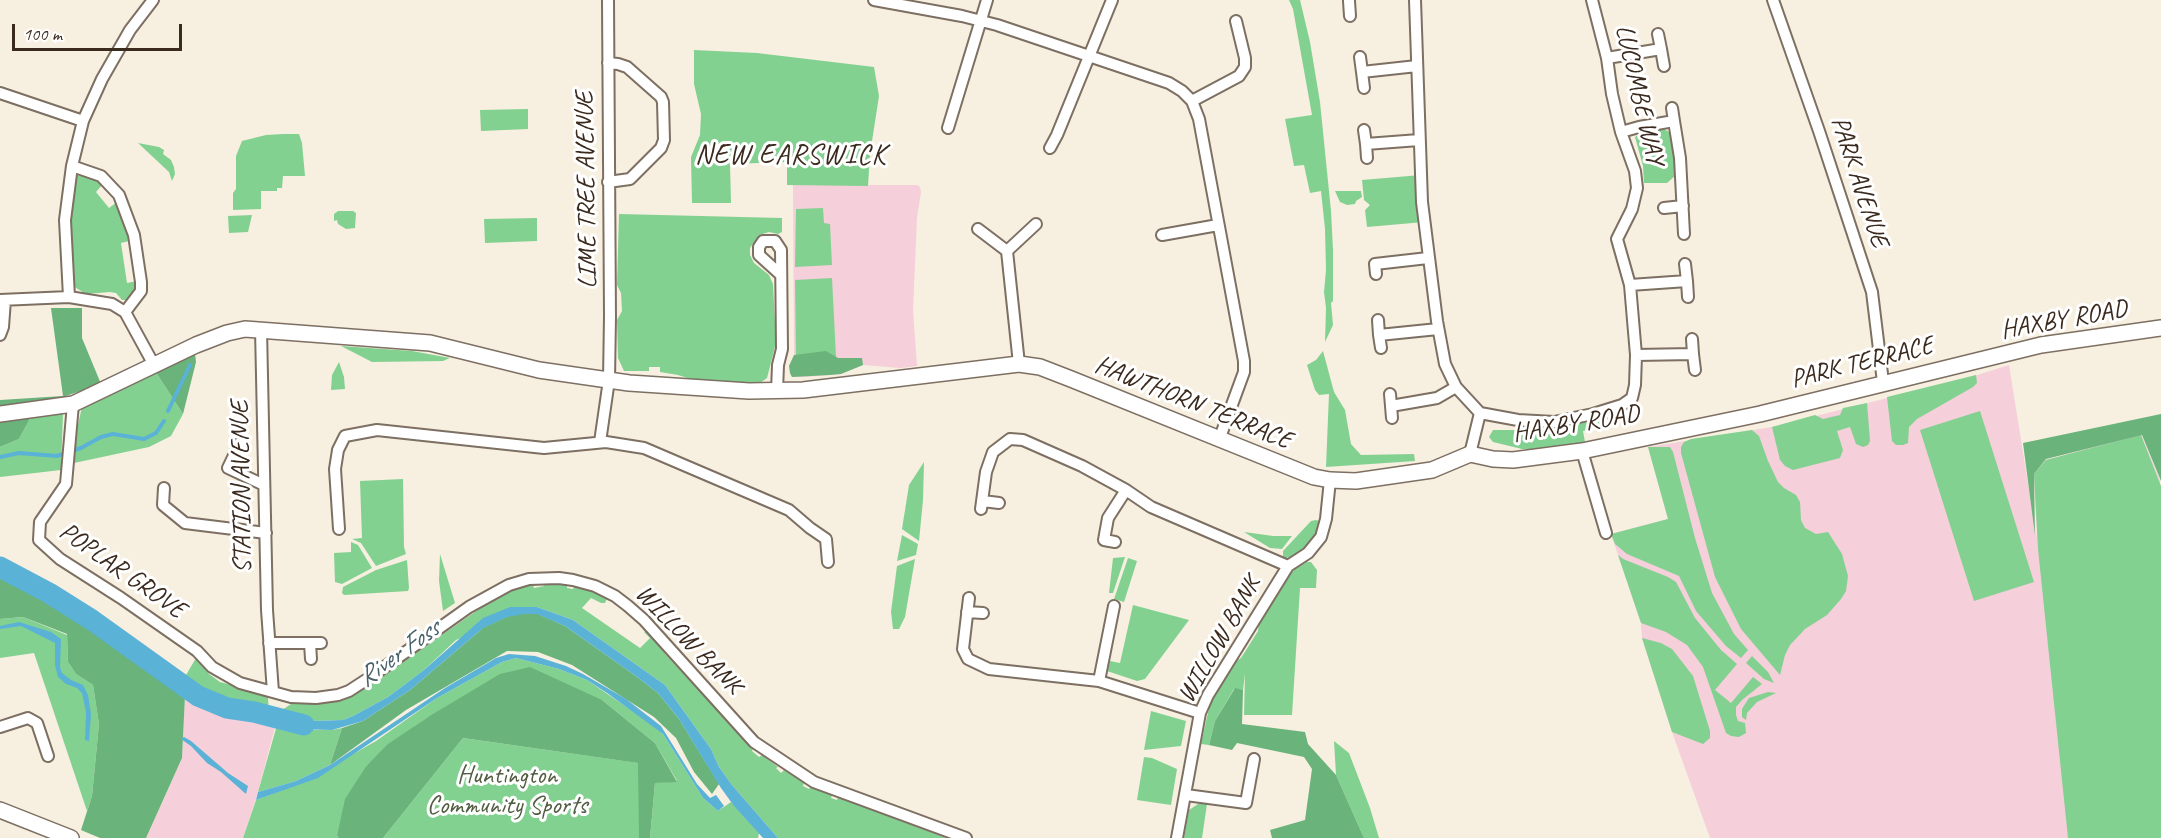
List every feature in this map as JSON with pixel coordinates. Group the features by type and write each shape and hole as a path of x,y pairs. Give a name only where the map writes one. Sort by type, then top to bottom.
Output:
{"street":[{"path":"69,297 65,220 72,166 83,121 102,79 130,30 153,0"},
{"name":"LIME TREE AVENUE","path":"600,442 609,380 608,0"},
{"path":"873,0 981,21 1169,83 1192,101 1199,119 1244,360 1244,372 1219,440"},
{"path":"948,128 987,0"},
{"path":"1050,148 1112,0"},
{"path":"1350,16 1349,0 1354,0"},
{"path":"1330,480 1356,481 1423,472 1470,454 1480,412 1456,387 1445,364 1438,329 1422,202 1415,0"},
{"name":"LUCOMBE WAY","path":"1480,412 1518,420 1554,422 1593,414 1622,405 1632,398 1636,355 1630,285 1617,239 1632,209 1636,188 1635,171 1621,132 1607,58 1592,0"},
{"name":"PARK AVENUE","path":"1773,0 1820,131 1872,292 1883,382"},
{"path":"1192,101 1239,76 1245,68 1245,58 1236,21"},
{"path":"1658,34 1664,66"},
{"path":"1607,58 1661,50"},
{"path":"1360,57 1364,88"},
{"path":"608,63 627,67 661,97 664,140 661,148 630,179 608,182"},
{"path":"1362,72 1417,66"},
{"path":"0,93 83,121"},
{"path":"1672,108 1680,158 1684,234"},
{"path":"1621,132 1674,121"},
{"path":"1364,129 1367,158"},
{"path":"1366,144 1419,140"},
{"path":"72,166 101,176 118,195 134,235 141,291 125,312"},
{"path":"1664,208 1683,207"},
{"path":"1007,251 1036,224"},
{"path":"1162,235 1218,225"},
{"path":"978,229 1007,251 1019,364"},
{"path":"1375,264 1428,258"},
{"path":"1685,264 1688,297"},
{"path":"777,391 778,365 782,349 780,274"},
{"path":"1630,285 1687,281"},
{"path":"0,335 3,327 3,300 69,297 112,304 125,312 154,365"},
{"path":"1377,320 1381,348"},
{"name":"HAXBY ROAD","path":"1975,361 2041,345 2161,328"},
{"path":"1379,335 1438,329"},
{"path":"0,414 73,404 196,345 227,333 261,330"},
{"name":"HAWTHORN TERRACE","path":"261,330 430,344 539,370 609,380 705,389 803,390 1019,364 1040,367 1219,440 1314,477 1330,480"},
{"name":"STATION AVENUE","path":"261,330 269,643 273,692"},
{"path":"1692,339 1695,370"},
{"path":"1636,355 1693,354"},
{"name":"PARK TERRACE","path":"1760,414 1975,361"},
{"path":"1391,406 1437,398 1456,387"},
{"path":"1390,394 1392,418"},
{"name":"POPLAR GROVE","path":"73,404 66,484 40,522 39,540 60,559 197,651 212,667 240,683 273,692"},
{"name":"HAXBY ROAD","path":"1470,454 1492,459 1513,460 1582,452 1760,414"},
{"path":"339,529 335,469 338,450 345,436 377,429 544,448 600,442 644,448 789,510 826,538 828,562"},
{"path":"999,503 982,505 986,472 993,452 1010,439 1023,440 1082,466 1126,490 1151,507 1288,566"},
{"path":"240,442 228,468 264,485"},
{"path":"1582,452 1606,533"},
{"name":"WILLOW BANK","path":"1178,838 1200,713 1208,695 1288,566 1308,554 1321,537 1326,519 1330,480"},
{"path":"164,488 163,505 185,523 266,533"},
{"path":"1115,542 1104,540 1108,518 1126,490"},
{"name":"WILLOW BANK","path":"273,692 316,698 350,691 469,607 509,585 529,579 573,580 595,586 615,596 628,606 644,620 754,742 814,782 966,838"},
{"path":"969,598 963,649 968,659 989,669 1099,681 1200,713"},
{"path":"1099,681 1113,606"},
{"path":"967,612 983,613"},
{"path":"269,643 316,643 311,659"},
{"path":"0,727 28,718 37,723 48,756"},
{"path":"1186,795 1246,803 1254,759"},
{"path":"0,810 71,838"}],"shaded area":[{"path":"793,185 917,185 920,187 913,310 917,366 900,368 863,365 841,374 792,377 789,366 794,355"},
{"path":"2009,365 2037,540 2034,474 2045,460 2141,434 2160,480 2161,838 1710,838 1672,732 1642,638 1641,623 1611,534 1668,519 1648,447 1772,427 1971,377"},
{"path":"186,675 278,716 243,838 146,838 182,758"}],"green space":[{"path":"1289,0 1300,0 1320,102 1333,250 1333,301 1331,303 1333,325 1325,342 1325,229 1321,191 1310,193 1304,165 1294,166 1285,119 1312,115 1293,9"},
{"path":"694,50 757,53 874,67 879,96 870,154 868,186 787,185 787,162 730,164 731,203 692,203 691,157 700,135 701,114 694,84"},
{"path":"528,109 528,129 481,131 480,110"},
{"path":"1662,128 1669,132 1673,140 1675,176 1667,183 1644,183 1643,166 1635,137 1644,131"},
{"path":"299,134 305,176 283,176 282,188 277,188 277,191 261,191 261,209 233,210 233,193 236,189 236,156 242,141 266,135"},
{"path":"138,143 164,150 163,154 171,160 174,167 175,174 172,181 169,172"},
{"path":"82,174 98,180 102,185 96,192 109,208 117,202 129,233 129,241 121,243 127,283 137,281 138,291 128,300 122,300 116,293 110,292 86,294 73,286 70,262 70,205 74,178"},
{"path":"1421,175 1424,222 1367,227 1365,210 1370,205 1364,200 1362,180"},
{"path":"1335,191 1361,191 1362,197 1355,204 1347,205 1340,202"},
{"path":"823,208 824,223 830,224 832,265 795,267 796,209"},
{"path":"338,211 356,213 355,228 346,229 338,224 337,220 334,221 334,214"},
{"path":"619,214 782,218 782,232 759,235 750,248 750,255 754,263 769,275 773,284 776,343 767,378 760,383 694,380 660,372 660,367 649,367 649,371 624,371 618,358 617,320 622,311 621,293 617,285"},
{"path":"252,215 248,232 229,233 228,216"},
{"path":"537,218 537,241 485,243 484,219"},
{"path":"832,278 836,357 796,359 795,280"},
{"path":"51,308 82,308 82,338 101,384 63,397 63,401 0,407 0,400 63,396"},
{"path":"341,346 412,351 450,358 443,361 372,362"},
{"path":"826,351 838,358 862,358 863,365 841,374 792,377 789,366 794,355"},
{"path":"1323,351 1334,392 1345,410 1351,444 1361,455 1414,454 1415,461 1326,467 1329,394 1319,395 1315,390 1307,365 1316,360"},
{"path":"195,353 196,362 183,414 155,371"},
{"path":"339,362 345,389 331,390 332,375"},
{"path":"155,371 183,414 171,436 149,447 74,463 71,455 82,407"},
{"path":"1976,375 1977,383 1973,387 1917,419 1909,427 1908,443 1896,445 1892,441 1887,397"},
{"path":"1867,403 1870,441 1868,445 1863,447 1856,444 1850,427 1837,431 1843,450 1840,458 1793,470 1780,460 1772,427 1815,415 1823,419 1840,415 1843,408"},
{"path":"1980,411 2034,582 1974,601 1920,430"},
{"path":"63,413 61,470 0,477 0,447 19,439 32,415"},
{"path":"2161,414 2161,481 2142,435 2046,459 2034,474 2035,535 2023,443"},
{"path":"32,415 19,439 0,447 0,420"},
{"path":"1613,415 1616,422 1583,431 1585,442 1522,449 1493,442 1489,437 1493,430 1571,425"},
{"path":"1752,430 1759,436 1778,482 1796,495 1800,502 1801,520 1805,528 1816,534 1828,532 1842,554 1848,576 1846,591 1841,599 1827,615 1805,629 1790,645 1780,675 1741,629 1715,577 1681,453 1684,442 1691,439"},
{"path":"2141,435 2161,486 2161,838 2068,838 2038,549 2034,474 2046,460"},
{"path":"1648,447 1670,447 1673,452 1712,593 1734,634 1748,650 1741,658 1726,646 1696,611 1679,576 1627,554 1615,544 1611,534 1668,519"},
{"path":"924,462 919,541 902,529 909,485"},
{"path":"403,479 406,554 376,566 361,543 352,539 362,538 360,481"},
{"path":"1311,521 1320,521 1319,527 1309,544 1297,557 1283,558 1283,551"},
{"path":"1244,532 1292,536 1282,549 1270,548"},
{"path":"902,535 918,544 916,555 897,561"},
{"path":"351,542 358,545 372,568 342,584 335,582 334,553 351,552"},
{"path":"440,554 455,603 443,611 439,581"},
{"path":"1618,555 1676,582 1695,618 1721,650 1737,664 1715,690 1731,703 1753,677 1762,684 1736,707 1738,721 1745,723 1746,733 1739,737 1726,733 1703,667 1687,645 1666,632 1641,623"},
{"path":"1125,557 1113,593 1109,593 1113,558"},
{"path":"1128,558 1137,561 1124,602 1114,599"},
{"path":"915,559 905,617 899,629 893,629 891,612 897,566"},
{"path":"407,560 408,591 344,595 342,593 343,587 376,570"},
{"path":"1311,562 1317,570 1316,588 1300,588 1292,715 1244,715 1245,674 1243,690 1234,689 1215,721 1209,745 1201,744 1210,704 1221,682 1234,662 1241,658 1258,631 1259,622 1288,577 1295,569"},
{"path":"12,569 186,675 182,758 146,838 100,838 81,830 92,796 99,724 93,685 76,674 68,662 67,634 23,617 0,619 0,575 10,580"},
{"path":"545,583 567,585 567,588 573,589 575,586 590,590 607,599 605,603 601,603 591,598 582,608 640,648 650,638 644,632 647,630 666,655 753,749 752,751 759,757 762,755 778,767 776,768 781,773 784,770 804,783 803,786 809,789 811,786 832,795 831,798 837,800 838,797 946,838 778,838 732,785 719,767 711,749 665,685 573,620 537,607 456,640 424,670 388,697 353,716 343,720 312,721 278,716 279,712 294,702 328,703 342,700 400,664 495,598 516,588 533,585 534,588 544,586"},
{"path":"1133,605 1189,620 1145,679 1137,681 1107,671 1110,661 1120,663"},
{"path":"529,610 565,626 658,693 679,719 719,784 712,794 694,772 676,738 654,717 572,665 538,652 507,651 406,710 330,765 342,728 363,721 410,690 483,628"},
{"path":"23,617 67,635 68,662 76,674 93,685 99,724 92,796 87,811 34,653 0,658 0,619"},
{"path":"1642,638 1661,643 1672,649 1693,676 1710,731 1710,738 1703,744 1672,732"},
{"path":"1752,656 1768,672 1774,683 1764,679 1746,663"},
{"path":"196,658 209,674 220,682 268,697 269,714 256,707 229,703 196,685 186,675"},
{"path":"516,658 559,669 587,680 654,726 663,734 703,798 718,811 731,802 759,833 758,838 650,838 655,783 677,781 655,743 602,700 428,717 388,745 367,765 337,836 339,838 243,838 256,800 294,786 348,757 376,741 437,698 502,662"},
{"path":"530,667 602,700 655,743 677,782 655,783 650,838 639,838 638,763 463,738 383,838 339,838 337,836 345,799 367,765 388,744 500,674"},
{"path":"1235,688 1243,690 1242,724 1305,732 1308,744 1336,775 1364,838 1272,838 1270,830 1305,820 1312,769 1304,757 1237,743 1232,750 1209,745 1215,721"},
{"path":"1768,692 1776,693 1757,702 1747,713 1746,720 1742,717 1742,709 1749,698"},
{"path":"1151,711 1186,721 1181,746 1144,750"},
{"path":"277,725 290,729 308,730 342,728 330,765 296,781 258,792"},
{"name":"Huntington Community Sports","path":"463,738 639,763 639,838 383,838"},
{"path":"1334,741 1349,753 1379,838 1364,838 1336,775"},
{"path":"1144,757 1177,769 1171,805 1137,800"},
{"path":"1198,804 1207,804 1202,838 1184,838 1189,810"}],"water":[{"path":"510,607 537,607 573,620 665,685 711,749 719,767 732,785 778,838 763,838 734,806 679,719 658,693 565,626 537,614 507,617 483,628 410,690 363,721 332,730 290,729 277,725 278,716 312,721 343,720 353,716 388,697 424,670 483,618"},
{"path":"19,622 51,632 61,639 60,667 62,673 83,685 88,695 91,714 89,741 85,740 86,712 82,693 58,677 55,665 55,643 21,626 0,629 0,626"},
{"path":"509,654 535,656 566,666 626,699 661,726 697,784 710,798 716,795 724,806 718,811 703,798 663,734 607,693 587,680 559,669 516,658 502,662 437,698 318,778 256,800 258,792 296,781 330,765 445,688 496,658"},
{"path":"184,737 228,773 248,786 246,794 181,739"}],"waterway":[{"path":"168,411 190,365"},
{"path":"0,457 19,453 57,456 113,434 144,439 156,433 164,421"},
{"name":"River Foss","path":"0,567 49,593 92,620 198,696 227,708 254,712 304,725"}],"district":[{"name":"NEW EARSWICK","path":"791,156"}]}
